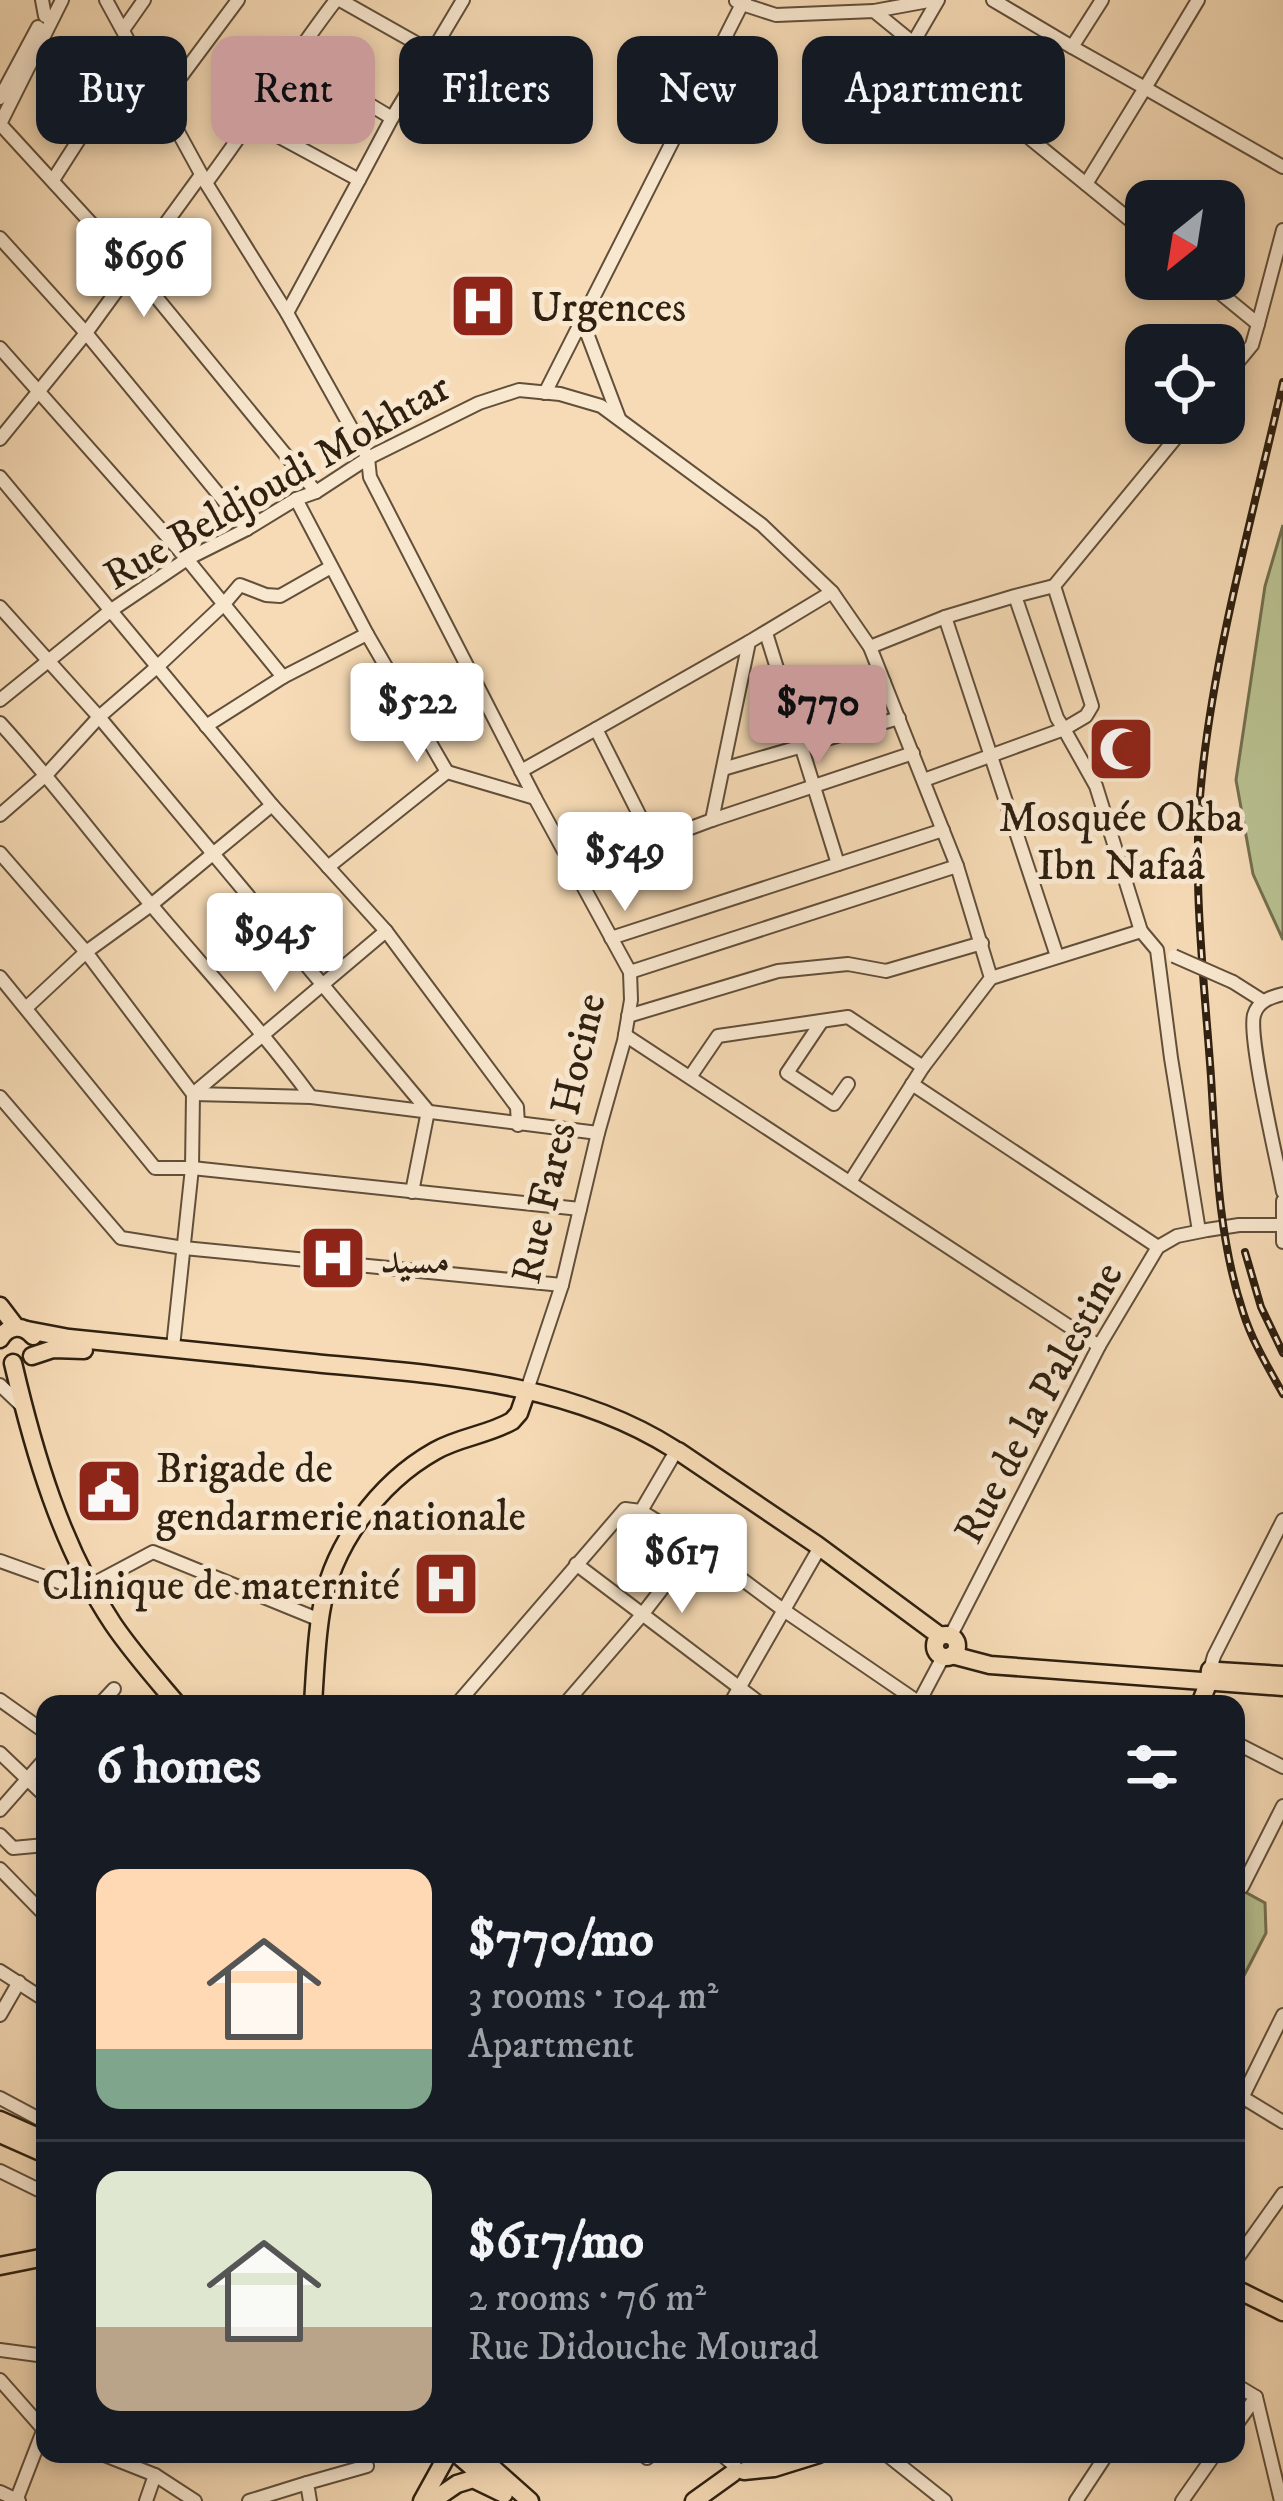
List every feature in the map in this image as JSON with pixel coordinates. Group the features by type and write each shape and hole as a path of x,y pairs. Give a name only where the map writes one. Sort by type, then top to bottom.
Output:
{"main road":[{"path":"0,1306 9,1334"},
{"path":"9,1334 405,1371 476,1380 525,1395 674,1454 817,1545 946,1646"},
{"path":"9,1334 35,1342 14,1361 9,1385 22,1407 60,1518 93,1590 170,1695"},
{"path":"14,1361 47,1350 70,1349 525,1395"},
{"path":"314,1695 320,1620 330,1579 362,1517 404,1471 442,1447 507,1424 519,1413 525,1395"},
{"path":"674,1454 946,1646 1283,1687"},
{"path":"1209,1676 1283,1675"},
{"path":"1203,1695 1209,1676"},
{"path":"0,2120 36,2136"},
{"path":"0,2134 36,2150"},
{"path":"0,2266 36,2259"},
{"path":"1245,2293 1283,2312"},
{"path":"418,2501 431,2463"},
{"path":"418,2501 445,2463"},
{"path":"463,2463 508,2498"},
{"path":"489,2463 530,2501"},
{"path":"694,2501 735,2464 774,2468 790,2463"},
{"path":"432,2501 470,2480 483,2482 508,2498"}],"street":[{"path":"42,0 44,16"},
{"path":"0,98 44,16 58,0"},
{"path":"58,0 0,124 134,271 316,492"},
{"path":"106,0 126,36"},
{"path":"123,30 144,0"},
{"path":"187,68 238,0"},
{"path":"309,36 338,0 403,36"},
{"path":"442,36 463,0"},
{"path":"545,393 741,1 776,15 874,11 936,0"},
{"path":"917,36 936,0"},
{"path":"993,0 1283,167"},
{"path":"1072,47 1102,0"},
{"path":"1086,184 1198,0"},
{"path":"874,11 904,36"},
{"path":"287,313 399,106"},
{"path":"375,108 392,118"},
{"path":"53,180 76,144"},
{"path":"185,144 368,458"},
{"path":"0,439 233,144"},
{"path":"293,144 359,180"},
{"path":"1037,144 1125,215"},
{"path":"1245,354 1252,345 1283,230"},
{"path":"0,238 86,333 247,529"},
{"path":"1229,300 1258,324"},
{"path":"582,320 620,419"},
{"path":"0,348 187,559 283,677"},
{"name":"Rue Beldjoudi Mokhtar","path":"0,700 110,610 187,559 316,492 368,458 479,403 519,390 560,394 601,406 620,419 762,526 832,592 870,646 957,866 992,977"},
{"path":"870,646 945,617 1054,586 1171,444"},
{"name":"Rue Fares Hocine","path":"368,458 370,477 630,972 625,1035 562,1285 525,1395"},
{"path":"0,477 272,805 386,931 517,1107 518,1125"},
{"path":"296,500 446,772 535,798"},
{"path":"0,815 240,585 280,596 332,567"},
{"path":"924,780 1064,729 1086,716 1092,706 1054,586"},
{"path":"521,771 832,592"},
{"path":"1015,596 1058,718 1096,786 1141,931 1157,950 1233,982 1263,1001"},
{"path":"0,607 98,717 428,1112"},
{"path":"945,617 1057,956"},
{"path":"766,633 838,864"},
{"path":"206,725 283,677 367,634"},
{"path":"712,820 749,642"},
{"path":"790,711 884,682"},
{"path":"723,769 899,718"},
{"path":"0,723 265,1035 311,1097"},
{"path":"596,729 653,842 913,753"},
{"path":"328,867 446,772"},
{"path":"26,1008 86,952 272,805"},
{"path":"611,938 943,830"},
{"path":"0,853 86,952 193,1094 192,1168 172,1347"},
{"path":"630,972 957,866"},
{"path":"193,1094 386,931"},
{"path":"850,1181 922,1067 992,977 1141,931"},
{"path":"628,1016 778,971 848,964 886,971 982,943"},
{"path":"1157,950 1171,1058 1203,1231"},
{"path":"0,977 155,1168 580,1209"},
{"path":"1283,994 1263,1001 1254,1016 1256,1052 1283,1192"},
{"path":"690,1077 718,1036 848,1018 922,1067"},
{"path":"822,1021 788,1073 834,1104 848,1084"},
{"path":"625,1035 1099,1346"},
{"path":"912,1084 1158,1247"},
{"path":"193,1094 311,1097 598,1132"},
{"path":"0,1097 121,1238 562,1285"},
{"path":"412,1192 428,1112"},
{"path":"1283,1202 1283,1242"},
{"name":"Rue de la Palestine","path":"924,1695 1099,1346 1158,1247 1177,1236 1282,1222"},
{"path":"641,1511 674,1454"},
{"path":"465,1695 626,1509 641,1511 696,1545 907,1695"},
{"path":"1209,1676 1214,1656 1283,1520"},
{"path":"573,1695 696,1545"},
{"path":"0,1562 93,1590 153,1552 320,1620"},
{"path":"735,1695 816,1554"},
{"path":"576,1564 749,1695"},
{"path":"108,1695 114,1689"},
{"path":"0,1700 36,1726"},
{"path":"1245,1747 1283,1767"},
{"path":"0,1754 36,1787"},
{"path":"3,1802 36,1769"},
{"path":"1245,1882 1277,1833 1283,1806"},
{"path":"0,1835 13,1848 36,1846"},
{"path":"0,1869 36,1906"},
{"path":"0,1971 36,1997"},
{"path":"0,2015 19,1982"},
{"path":"1245,2091 1283,2015"},
{"path":"0,2098 36,2117"},
{"path":"1245,2106 1283,2122"},
{"path":"0,2171 36,2189"},
{"path":"1245,2247 1283,2194"},
{"path":"0,2350 36,2355"},
{"path":"0,2380 36,2420"},
{"path":"1245,2390 1256,2397 1280,2501"},
{"path":"1245,2412 1256,2397"},
{"path":"0,2492 17,2501 36,2450"},
{"path":"125,2463 155,2475 195,2501"},
{"path":"897,2463 945,2501"},
{"path":"1076,2501 1102,2463"},
{"path":"1182,2501 1209,2463"},
{"path":"249,2501 367,2466"},
{"path":"146,2501 155,2475"},
{"path":"307,2483 310,2501"}],"green space":[{"path":"1283,525 1283,940 1253,874 1236,780 1265,586"},
{"path":"1245,1892 1265,1903 1266,1933 1245,1974"}],"railway":[{"path":"1283,382 1216,676 1202,775 1198,850 1223,1225 1247,1323 1283,1394"},
{"path":"1245,1252 1261,1307 1283,1353"}],"place":[{"name":"Urgences","path":"483,306"},
{"name":"Mosquée Okba Ibn Nafaâ","path":"1121,749"},
{"name":"مسيد","path":"333,1258"},
{"name":"Brigade de gendarmerie nationale","path":"109,1491"},
{"name":"Clinique de maternité","path":"446,1584"}]}
